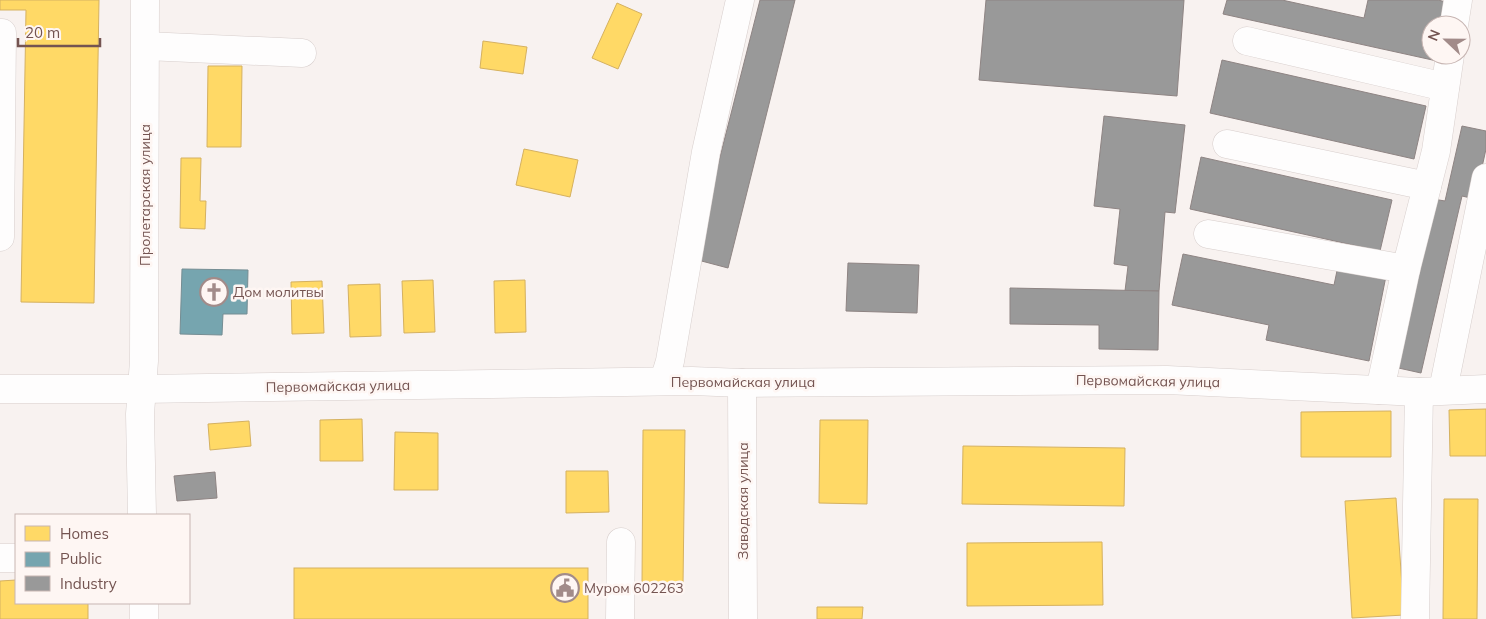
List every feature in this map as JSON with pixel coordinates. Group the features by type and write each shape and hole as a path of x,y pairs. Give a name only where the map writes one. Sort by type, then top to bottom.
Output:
{"street":[{"name":"Пролетарская улица","path":"142,514 140,414 144,361 145,0"},
{"path":"664,381 670,361 706,152 740,0"},
{"path":"1456,15 1458,0"},
{"path":"0,33 0,237"},
{"path":"1247,41 1445,87"},
{"path":"146,46 302,53"},
{"path":"1380,390 1406,269 1436,151 1448,65"},
{"path":"1227,144 1427,186"},
{"path":"1415,619 1431,391 1486,178"},
{"path":"1208,234 1406,269"},
{"name":"Первомайская улица","path":"0,385 142,389 664,381 742,383 1167,380 1380,390 1486,389"},
{"name":"Заводская улица","path":"742,383 743,619"},
{"path":"620,542 620,619"},
{"path":"0,558 15,558"},
{"path":"144,604 144,619"}],"building: Homes":[{"path":"0,0 99,0 94,303 21,302 26,10 0,10"},
{"path":"617,3 642,14 618,69 592,58"},
{"path":"483,41 527,47 523,74 480,68"},
{"path":"208,66 242,66 241,147 207,147"},
{"path":"524,149 578,160 570,197 516,185"},
{"path":"181,158 201,158 200,201 206,201 205,229 180,228"},
{"path":"433,280 435,332 404,333 402,281"},
{"path":"525,280 526,332 495,333 494,281"},
{"path":"322,281 324,333 292,334 291,282"},
{"path":"380,284 381,336 350,337 348,285"},
{"path":"1486,409 1486,456 1450,456 1449,410"},
{"path":"1391,411 1391,457 1301,457 1301,412"},
{"path":"362,419 363,461 320,461 320,420"},
{"path":"820,420 868,420 867,504 819,503"},
{"path":"249,421 251,446 210,450 208,424"},
{"path":"643,430 685,430 683,585 642,585"},
{"path":"395,432 438,433 438,490 394,490"},
{"path":"963,446 1125,448 1124,506 962,504"},
{"path":"566,471 608,471 609,512 566,513"},
{"path":"1396,498 1404,615 1352,618 1345,501"},
{"path":"1444,499 1478,499 1477,619 1443,619"},
{"path":"1102,542 1103,605 967,606 967,543"},
{"path":"294,568 588,568 588,619 294,619"},
{"path":"15,580 15,604 88,604 88,619 0,619 0,581"},
{"path":"817,607 863,607 862,619 817,619"}],"building: Public":[{"name":"Дом молитвы","path":"182,269 248,270 247,314 223,314 222,335 180,334"}],"building: Industry":[{"path":"760,0 795,0 728,268 694,259"},
{"path":"986,0 1184,0 1177,96 979,80"},
{"path":"1227,0 1282,0 1364,18 1368,0 1438,0 1450,3 1447,15 1421,15 1421,57 1223,14"},
{"path":"1222,60 1426,106 1414,159 1210,113"},
{"path":"1104,116 1185,125 1175,213 1165,212 1159,291 1125,291 1128,266 1114,264 1120,209 1094,206"},
{"path":"1462,126 1486,131 1486,149 1475,199 1462,196 1421,373 1394,367 1433,199 1445,201"},
{"path":"1201,157 1392,200 1380,251 1190,209"},
{"path":"1183,254 1334,285 1338,266 1386,276 1369,361 1266,340 1269,325 1172,305"},
{"path":"848,263 919,265 917,313 846,311"},
{"path":"1010,288 1159,291 1158,350 1099,349 1099,325 1010,324"},
{"path":"215,472 217,498 177,501 174,476"}],"place":[{"name":"Дом молитвы","path":"214,292"},
{"name":"Муром 602263","path":"565,588"}]}
